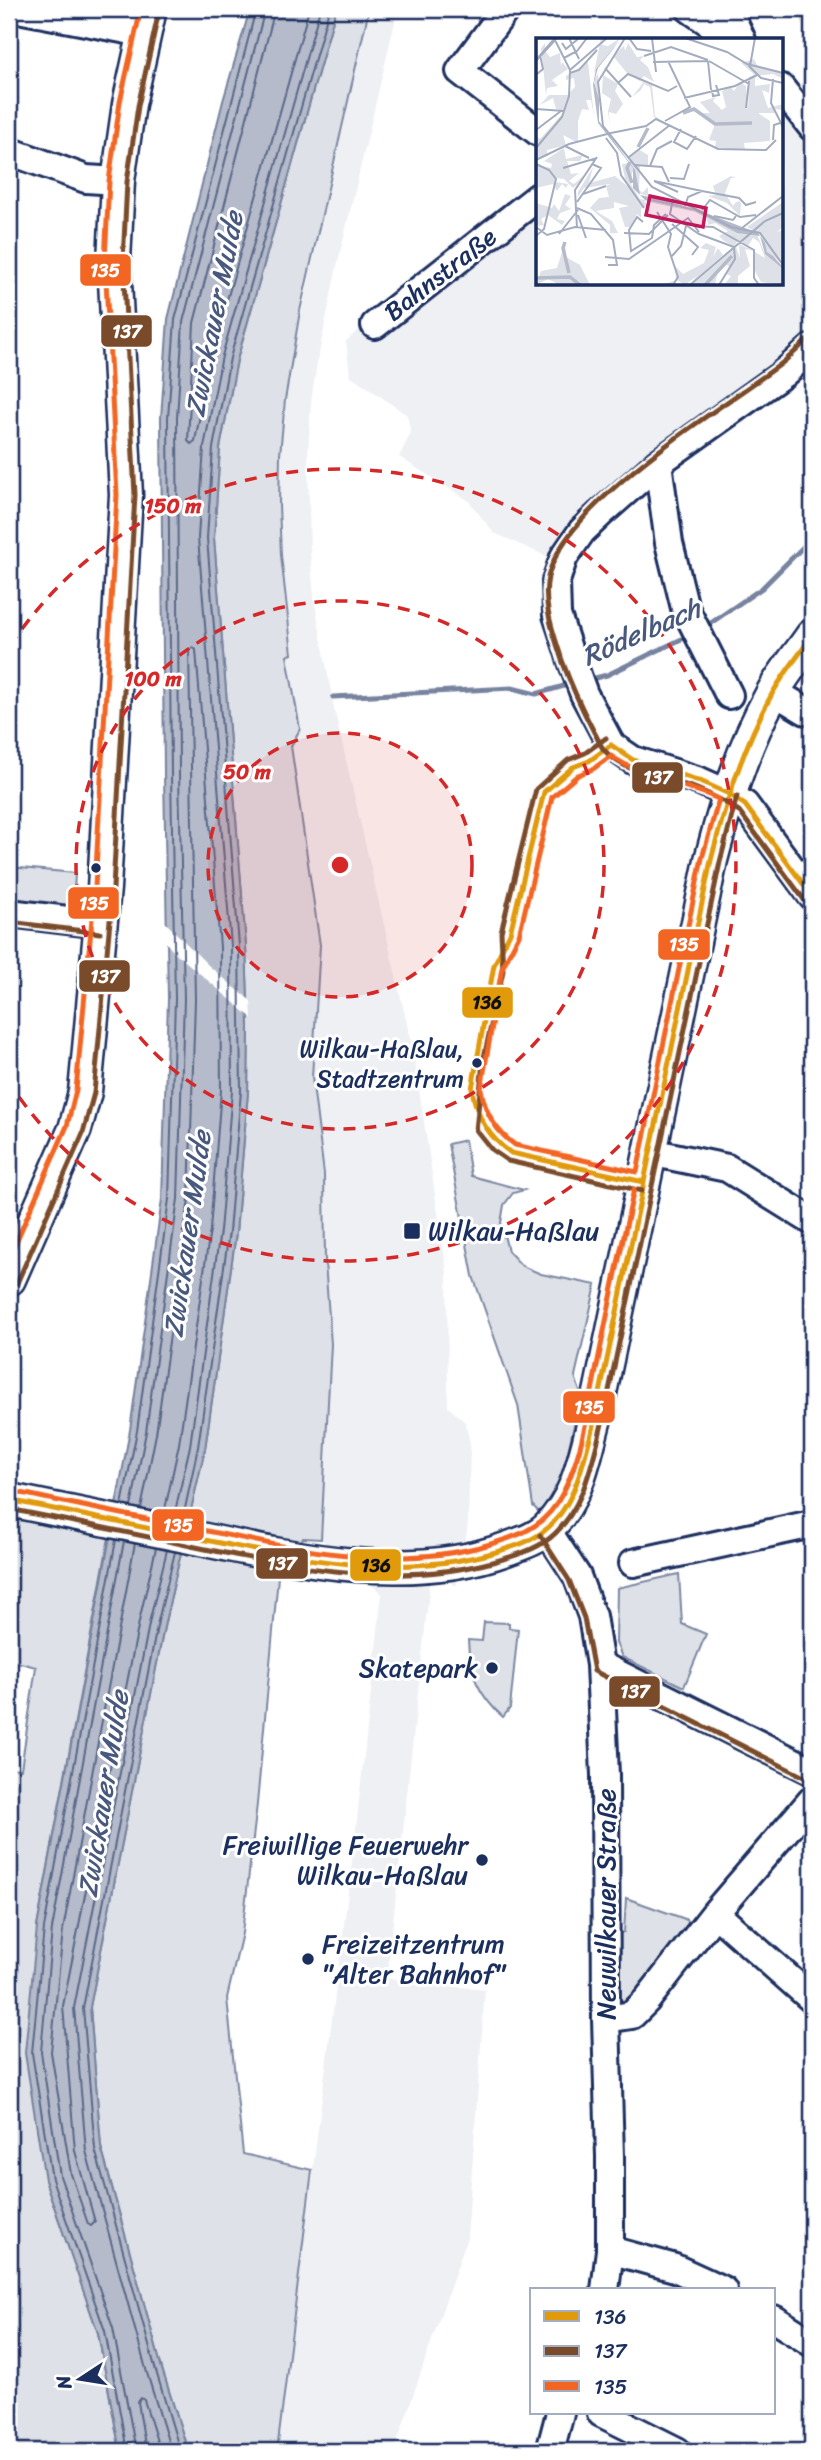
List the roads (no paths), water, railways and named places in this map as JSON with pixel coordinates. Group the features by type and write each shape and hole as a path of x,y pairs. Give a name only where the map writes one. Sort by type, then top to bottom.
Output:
{"main road":[{"path":"9,1279 70,1140 85,1092 101,924 125,495 114,261 118,181 128,104 146,21"},
{"path":"10,1500 313,1562 371,1566 460,1561 499,1552 529,1541 547,1530 572,1497 594,1422 711,860 729,794 747,744 773,691 812,636"}],"street":[{"path":"18,9 146,21"},
{"path":"506,9 460,71 536,131"},
{"path":"690,9 731,38"},
{"path":"732,9 734,23 741,38"},
{"path":"782,89 812,127"},
{"path":"9,152 86,179 118,181"},
{"name":"Bahnstraße","path":"375,325 536,198"},
{"path":"812,348 783,374 658,463 582,531 564,557 556,581 557,615 573,664 584,694 611,746 633,760 700,780 745,805 812,896"},
{"path":"658,463 668,543 688,614 729,695"},
{"path":"773,691 812,712"},
{"path":"9,913 101,924"},
{"path":"650,1152 727,1168 812,1222"},
{"path":"633,1563 812,1524"},
{"name":"Neuwilkauer Straße","path":"547,1530 577,1576 592,1616 600,1665 605,1775 606,2019 610,2156 610,2250 605,2288"},
{"path":"600,1665 812,1771"},
{"path":"606,2019 632,2015 647,2000 715,1913 812,1800"},
{"path":"715,1913 812,1999"},
{"path":"610,2250 675,2268 719,2288"},
{"path":"776,2320 812,2343"},
{"path":"550,2451 560,2414"},
{"path":"603,2414 677,2451"}],"water":[{"name":"Zwickauer Mulde","path":"250,9 336,9 237,360 220,448 214,538 246,946 248,1092 236,1233 205,1449 165,1622 90,2007 101,2147 162,2369 188,2451 120,2451 98,2333 45,2180 25,2053 37,1927 130,1430 162,1199 168,999 161,418 168,319 223,101"}],"waterway":[{"name":"Rödelbach","path":"705,627 762,588 812,538"},
{"name":"Rödelbach","path":"587,680 607,675 690,635"},
{"name":"Rödelbach","path":"333,697 512,688 536,694 571,684"}],"place":[{"name":"Wilkau-Haßlau, Stadtzentrum","path":"477,1063"},
{"name":"Wilkau-Haßlau","path":"412,1231"},
{"name":"Skatepark","path":"492,1668"},
{"name":"Freiwillige Feuerwehr Wilkau-Haßlau","path":"482,1860"},
{"name":"Freizeitzentrum \"Alter Bahnhof\"","path":"308,1959"}]}
